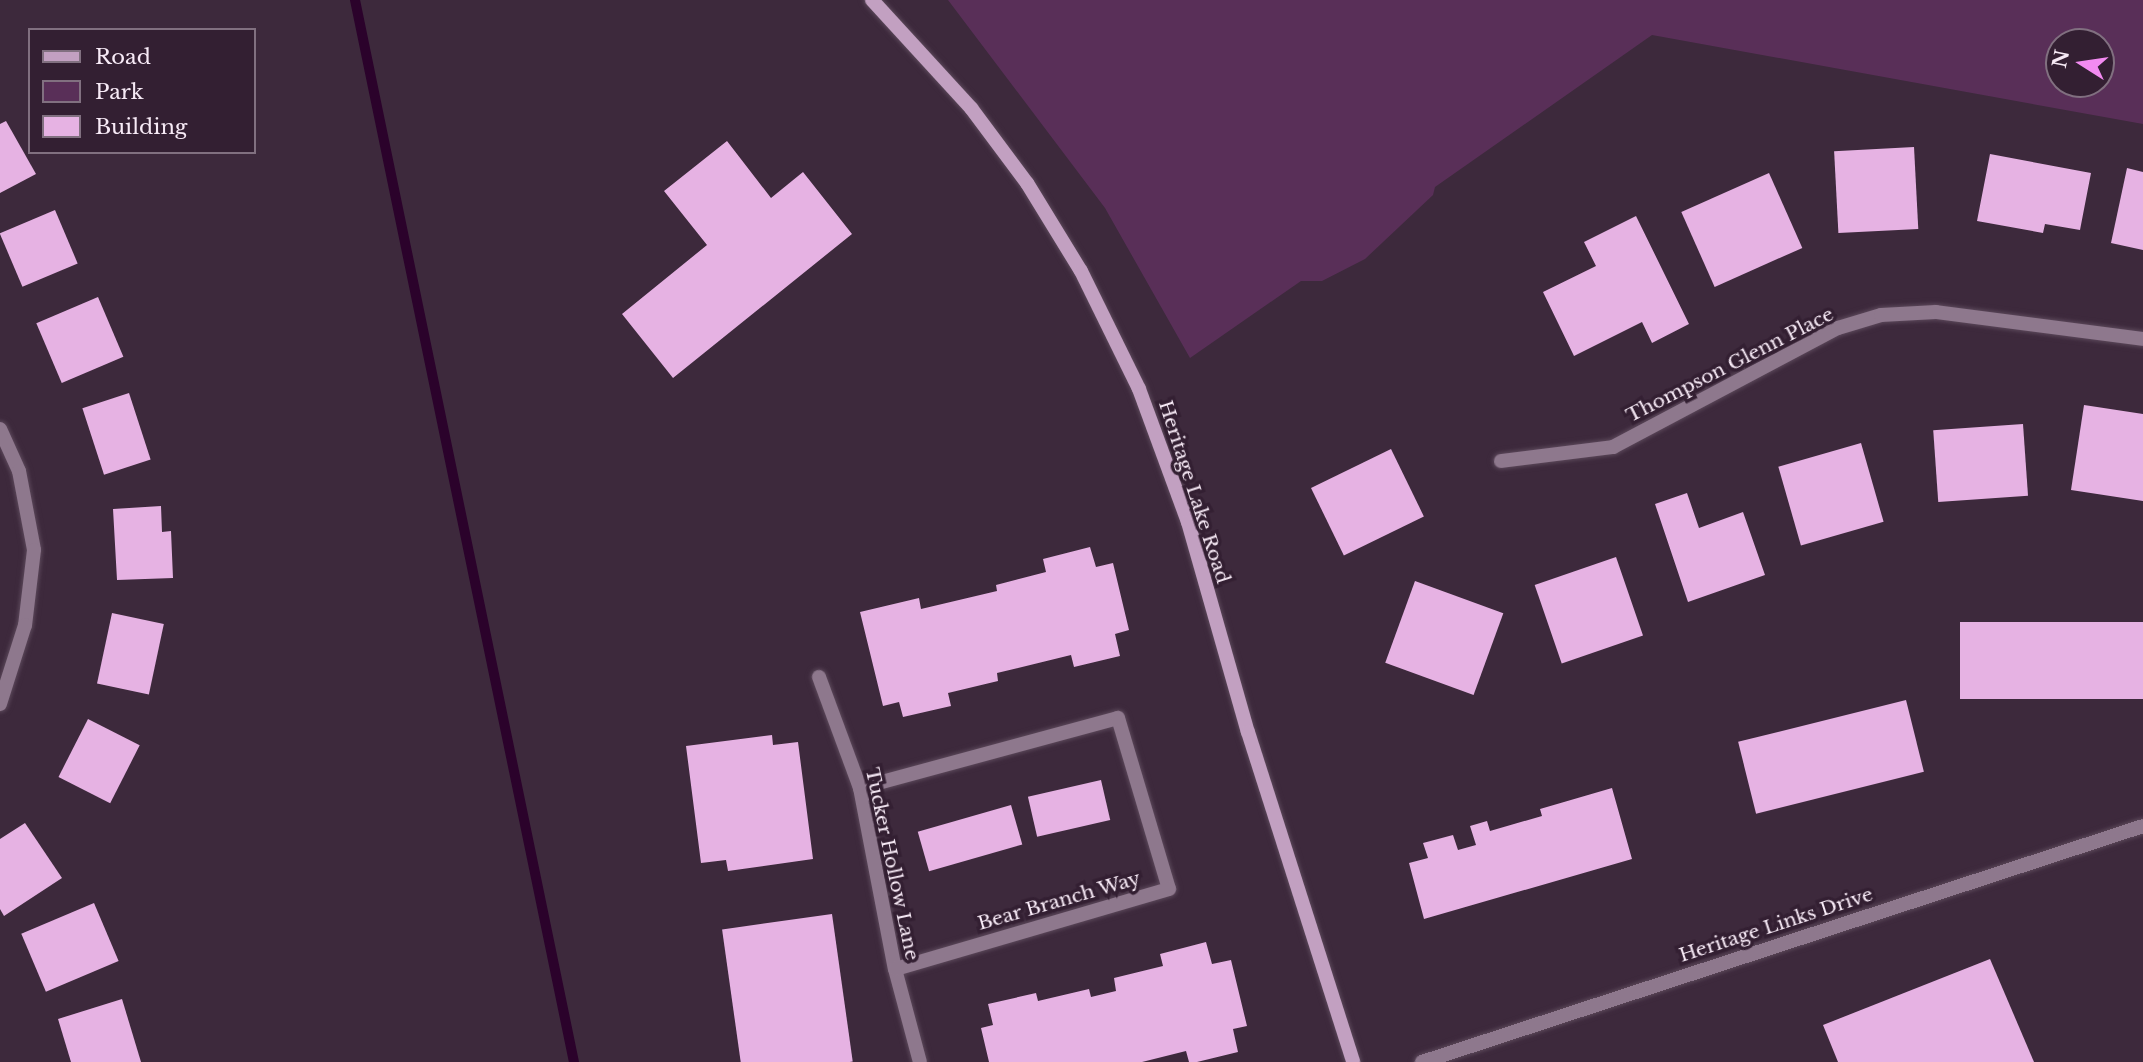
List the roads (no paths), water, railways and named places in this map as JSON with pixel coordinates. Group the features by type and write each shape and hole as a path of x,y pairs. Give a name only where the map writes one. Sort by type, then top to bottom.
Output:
{"main road":[{"name":"Heritage Lake Road","path":"872,0 971,108 1027,183 1081,271 1139,388 1188,522 1248,732 1353,1062"}],"street":[{"name":"Thompson Glenn Place","path":"1502,461 1613,447 1838,328 1881,315 1936,312 2143,339"},
{"path":"0,429 19,471 34,550 25,625 0,704"},
{"name":"Tucker Hollow Lane","path":"819,677 860,788 895,969 920,1062"},
{"name":"Bear Branch Way","path":"860,788 1118,718 1169,889 895,969"},
{"name":"Heritage Links Drive","path":"1422,1062 2143,826"}],"waterway":[{"path":"355,0 574,1062"}]}
